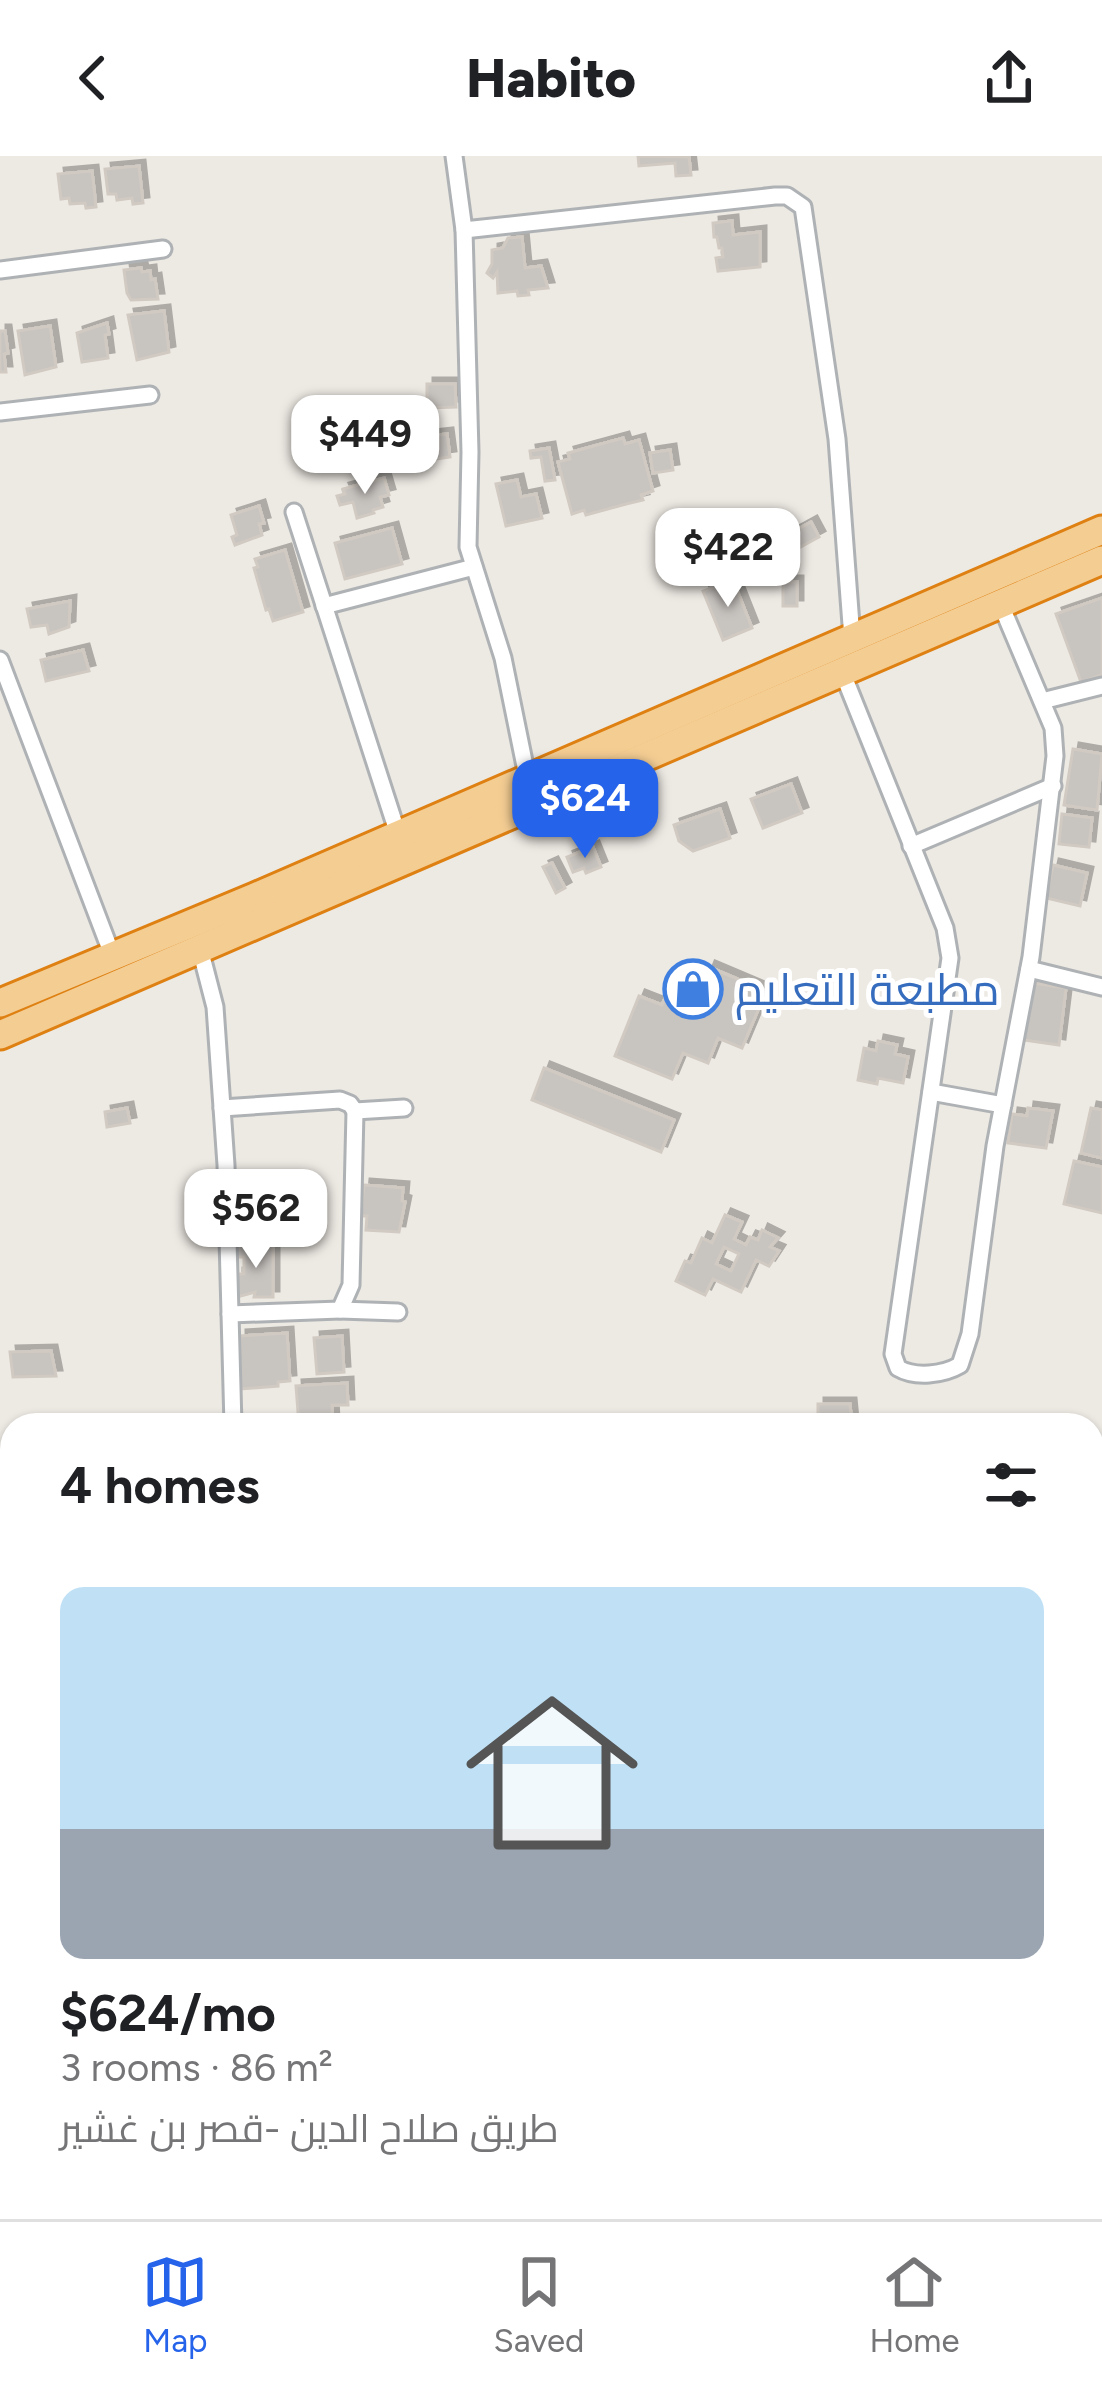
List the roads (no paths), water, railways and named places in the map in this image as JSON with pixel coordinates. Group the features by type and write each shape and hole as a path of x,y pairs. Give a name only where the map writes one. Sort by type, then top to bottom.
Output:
{"highway":[{"path":"0,1003 1102,530"},
{"path":"0,1035 1102,560"}],"street":[{"path":"454,156 464,230 468,548 503,658 527,776"},
{"path":"464,230 776,196 787,196 803,207 837,439 851,638"},
{"path":"0,270 163,249"},
{"path":"0,412 150,395"},
{"path":"294,512 398,834"},
{"path":"324,606 474,567"},
{"path":"843,674 945,928 950,958 893,1354 898,1368 908,1373 947,1372 960,1365 966,1352 1029,969 1053,786 1053,728 1001,605"},
{"path":"2,673 113,957"},
{"path":"1042,700 1102,686"},
{"path":"911,846 1053,786"},
{"path":"200,949 215,1006 233,1413"},
{"path":"1029,969 1102,987"},
{"path":"931,1092 1003,1106"},
{"path":"222,1108 340,1100 355,1111 404,1108"},
{"path":"340,1310 351,1285 355,1111"},
{"path":"230,1314 398,1312"}],"place":[{"name":"مطبعة التعليم","path":"693,989"}]}
